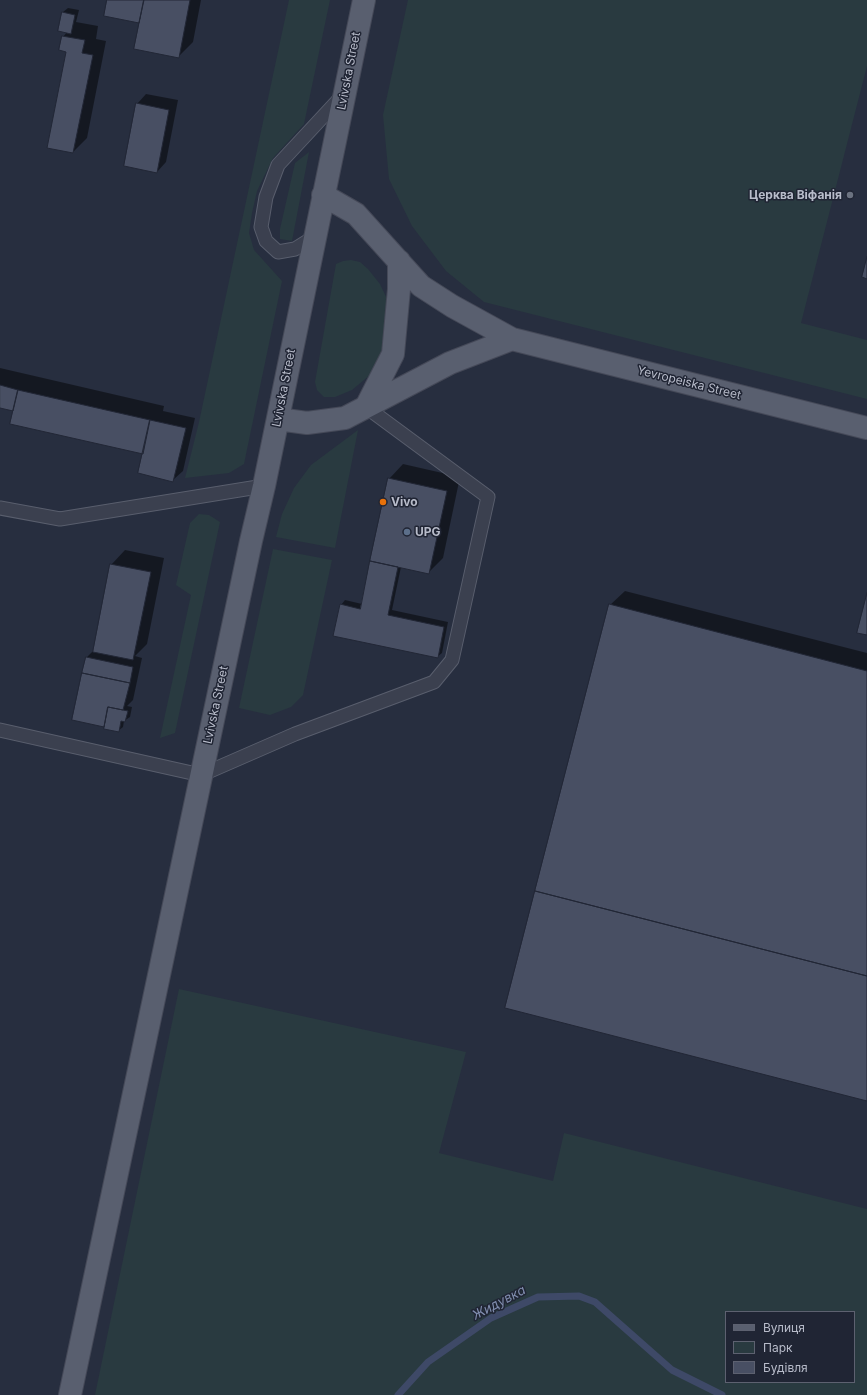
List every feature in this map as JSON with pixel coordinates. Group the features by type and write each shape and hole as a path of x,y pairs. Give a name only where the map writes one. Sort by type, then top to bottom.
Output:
{"main road":[{"name":"Lvivska Street","path":"70,1395 249,548 264,486 314,237 364,0"},
{"name":"Yevropeiska Street","path":"323,196 356,214 421,286 452,306 512,339 867,428"},
{"path":"366,407 393,354 399,289 399,261"},
{"path":"278,418 306,423 345,418 450,363 512,339"}],"lane":[{"path":"314,237 295,249 278,252 266,241 261,227 266,197 278,165 345,92"},
{"path":"0,730 201,775 295,734 434,682 452,660 488,497 366,407"},
{"path":"0,508 60,519 264,486"}],"green space":[{"path":"289,0 330,0 304,124 273,158 257,191 252,213 249,233 254,250 282,281 244,464 229,473 185,478 199,422"},
{"path":"408,0 867,0 867,66 801,323 867,340 867,399 484,302 446,271 412,226 389,179 383,115"},
{"path":"309,152 292,241 280,239 280,229 295,163"},
{"path":"351,260 360,262 368,269 380,284 387,299 390,316 382,355 370,375 352,390 335,397 324,397 317,390 315,382 336,264"},
{"path":"358,430 335,548 276,537 282,514 294,488 311,465"},
{"path":"199,514 209,515 220,522 175,733 160,738 191,595 176,585 190,523"},
{"path":"273,549 332,560 303,695 291,707 270,715 239,708"},
{"path":"179,989 466,1052 439,1153 553,1181 564,1133 867,1209 867,1395 95,1395"}],"building":[{"path":"107,0 144,0 139,23 104,16"},
{"path":"144,0 190,0 179,58 134,49"},
{"path":"62,12 75,15 71,34 58,31"},
{"path":"62,36 85,40 82,53 93,55 73,153 47,148 66,52 59,50"},
{"path":"136,103 169,110 157,173 124,166"},
{"path":"867,257 867,279 862,277"},
{"path":"0,385 18,390 13,411 0,408"},
{"path":"18,390 150,420 143,454 10,424"},
{"path":"150,420 186,428 173,482 138,473"},
{"name":"UPG","path":"388,478 447,491 429,574 370,561"},
{"path":"370,561 398,567 388,615 444,627 438,658 333,636 340,604 360,609"},
{"path":"110,564 151,572 133,660 93,652"},
{"path":"867,593 867,635 857,633"},
{"path":"609,604 867,671 867,976 535,891"},
{"path":"86,657 133,667 130,683 82,673"},
{"path":"82,673 130,683 123,710 108,707 104,727 72,720"},
{"path":"108,707 128,711 125,722 121,721 119,732 104,729"},
{"path":"535,891 867,976 867,1101 505,1008"}],"waterway":[{"name":"Жидувка","path":"398,1395 428,1362 491,1318 538,1297 579,1296 595,1302 672,1370 722,1395"}],"place":[{"name":"Церква Віфанія","path":"850,195"},
{"name":"Vivo","path":"383,502"},
{"name":"UPG","path":"407,532"}]}
